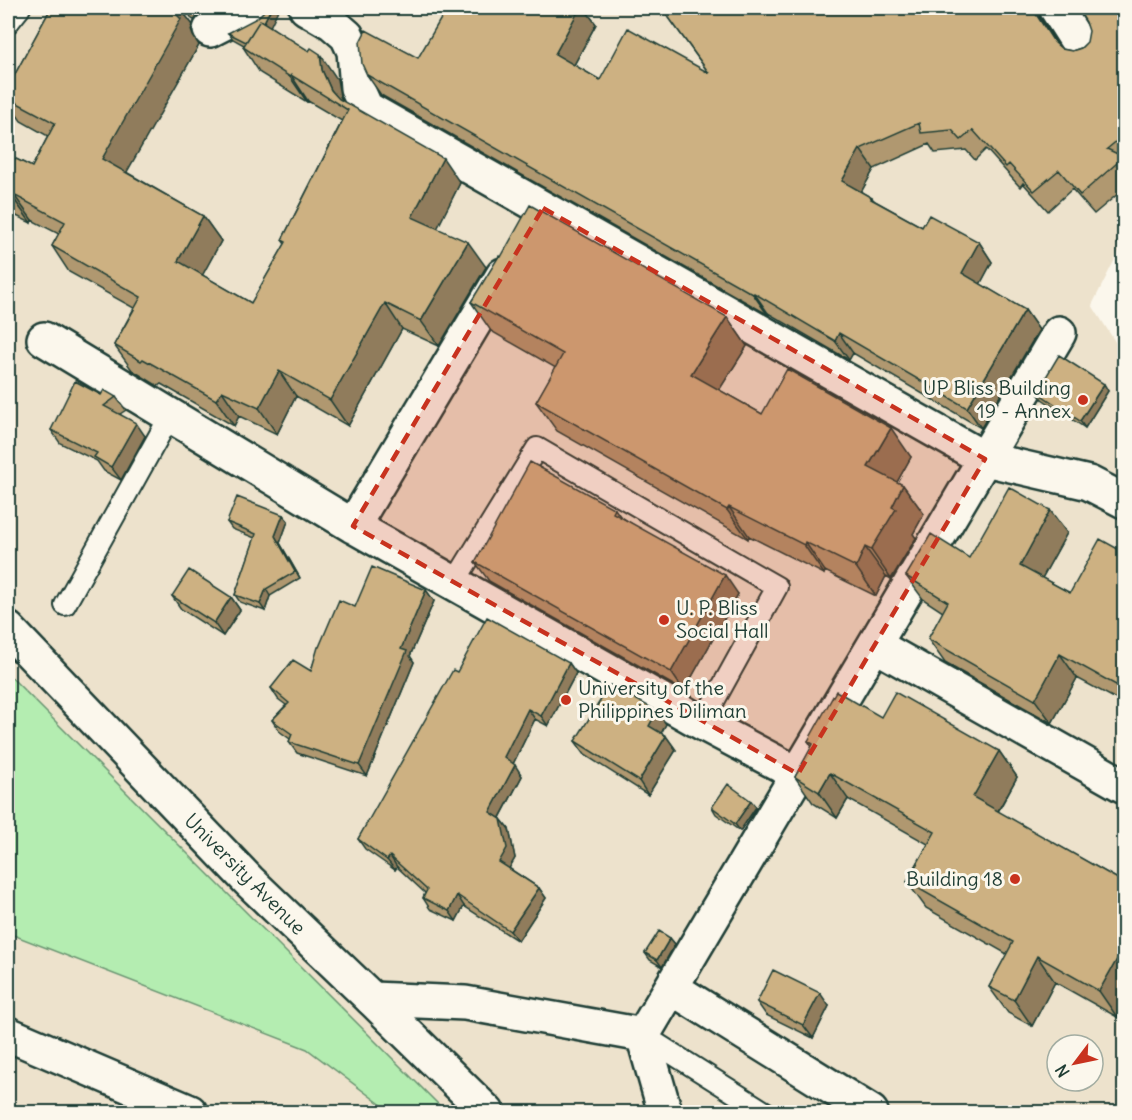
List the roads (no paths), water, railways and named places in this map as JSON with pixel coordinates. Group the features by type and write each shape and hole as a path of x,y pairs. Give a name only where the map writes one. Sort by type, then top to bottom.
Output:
{"street":[{"path":"210,30 253,8"},
{"path":"306,8 332,23 347,36 354,51 357,88 366,108 984,459 1089,483 1125,501"},
{"path":"1056,8 1084,52"},
{"path":"353,526 543,208"},
{"path":"665,1113 644,1035 1059,333"},
{"path":"44,339 353,526 702,723 798,774"},
{"name":"University Avenue","path":"8,629 249,881 487,1113"},
{"path":"874,645 1125,786"},
{"path":"672,988 871,1113"},
{"path":"372,999 465,1003 644,1035"},
{"path":"8,1034 190,1113"}],"lane":[{"path":"8,23 20,8"},
{"path":"65,605 170,416"},
{"path":"454,583 537,448 777,587 702,723"},
{"path":"644,1035 765,1113"}],"place":[{"name":"UP Bliss Building 19 - Annex","path":"1083,400"},
{"name":"U. P. Bliss Social Hall","path":"664,620"},
{"name":"University of the Philippines Diliman","path":"566,700"},
{"name":"Building 18","path":"1015,879"}]}
